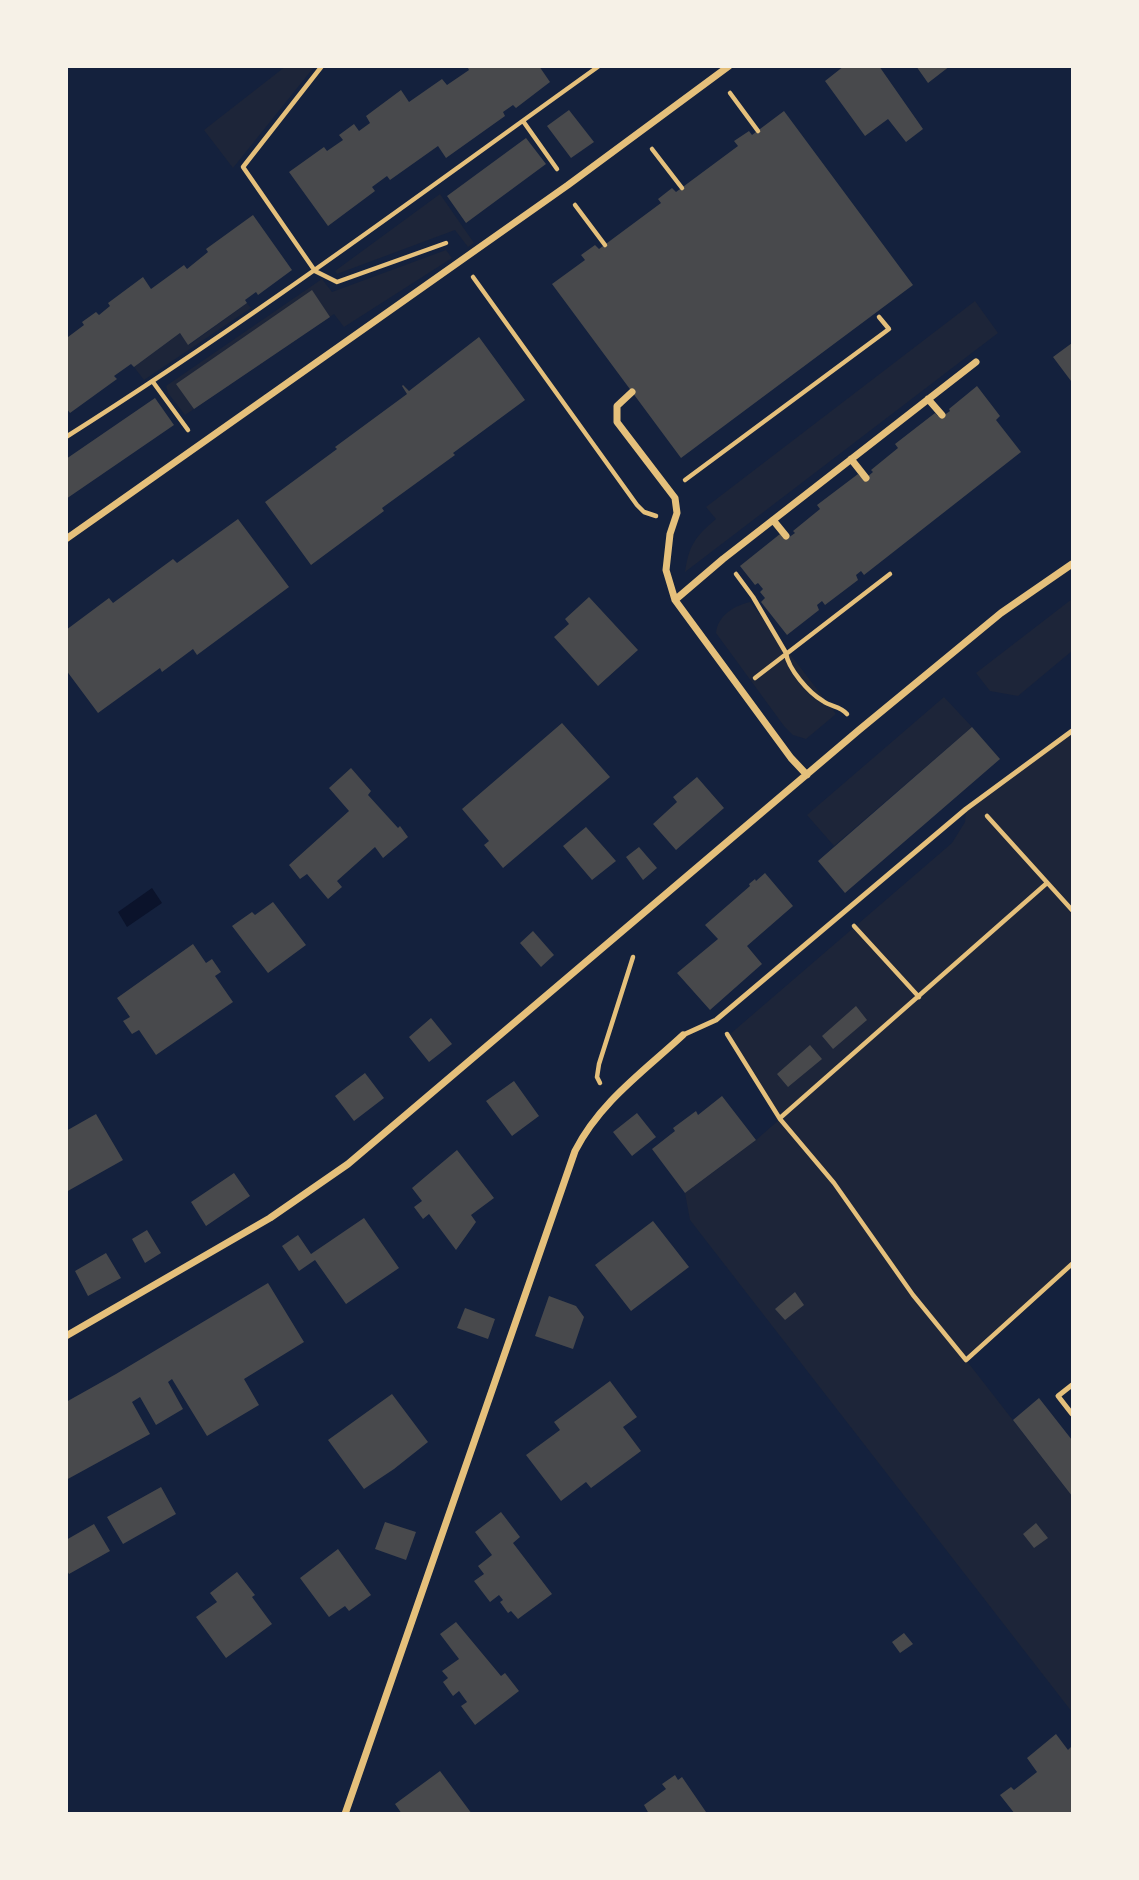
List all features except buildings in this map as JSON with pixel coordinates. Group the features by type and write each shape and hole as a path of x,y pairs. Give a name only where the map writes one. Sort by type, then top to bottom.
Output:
{"street":[{"path":"66,539 568,185 729,66"},
{"path":"675,600 723,559 976,362"},
{"path":"632,392 617,406 617,422 675,498 677,513 670,534 666,570 675,600 791,758 807,775"},
{"path":"928,399 942,415"},
{"path":"851,459 866,478"},
{"path":"774,520 786,536"},
{"path":"66,1336 270,1218 348,1164 1000,614 1073,564"},
{"path":"345,1814 575,1151 584,1133 608,1103 683,1035"}],"lane":[{"path":"683,1035 716,1020 975,802 1073,731"},
{"path":"1073,1385 1058,1396 1073,1414"}],"path":[{"path":"322,66 243,167 315,271 337,282 454,240 467,255"},
{"path":"66,437 153,382 315,271 599,66"},
{"path":"731,95 758,131"},
{"path":"523,121 568,185"},
{"path":"654,151 682,188"},
{"path":"579,210 605,245"},
{"path":"474,279 636,505 644,512 654,515"},
{"path":"686,479 888,329 879,317"},
{"path":"153,382 180,419"},
{"path":"723,559 753,597 786,653 787,663 812,694 832,706 841,708 847,714"},
{"path":"765,670 890,574"},
{"path":"975,802 1073,910"},
{"path":"780,1119 1047,883"},
{"path":"842,913 919,997"},
{"path":"599,1065 633,957"},
{"path":"716,1020 732,1040 780,1119 834,1183 914,1295 966,1360 1073,1264"}],"shaded area":[{"path":"286,66 314,67 233,168 204,130"},
{"path":"440,194 474,243 468,247 455,230 337,274 335,271"},
{"path":"446,250 452,258 344,327 334,314 185,415 168,393 166,386 322,279 332,292"},
{"path":"975,301 998,333 685,572 694,542 716,519 706,507"},
{"path":"247,303 251,308 144,380 134,367 180,333 189,345"},
{"path":"1072,599 1072,651 1018,696 990,691 976,673"},
{"path":"750,602 836,714 806,739 793,735 784,726 716,633 723,616"},
{"path":"944,697 972,727 834,846 807,815"},
{"path":"1072,732 1072,1264 966,1360 1072,1496 1072,1712 690,1220 685,1193 780,1119 729,1035 952,843 965,822 966,809"},
{"path":"152,888 162,903 127,927 118,912"}]}
